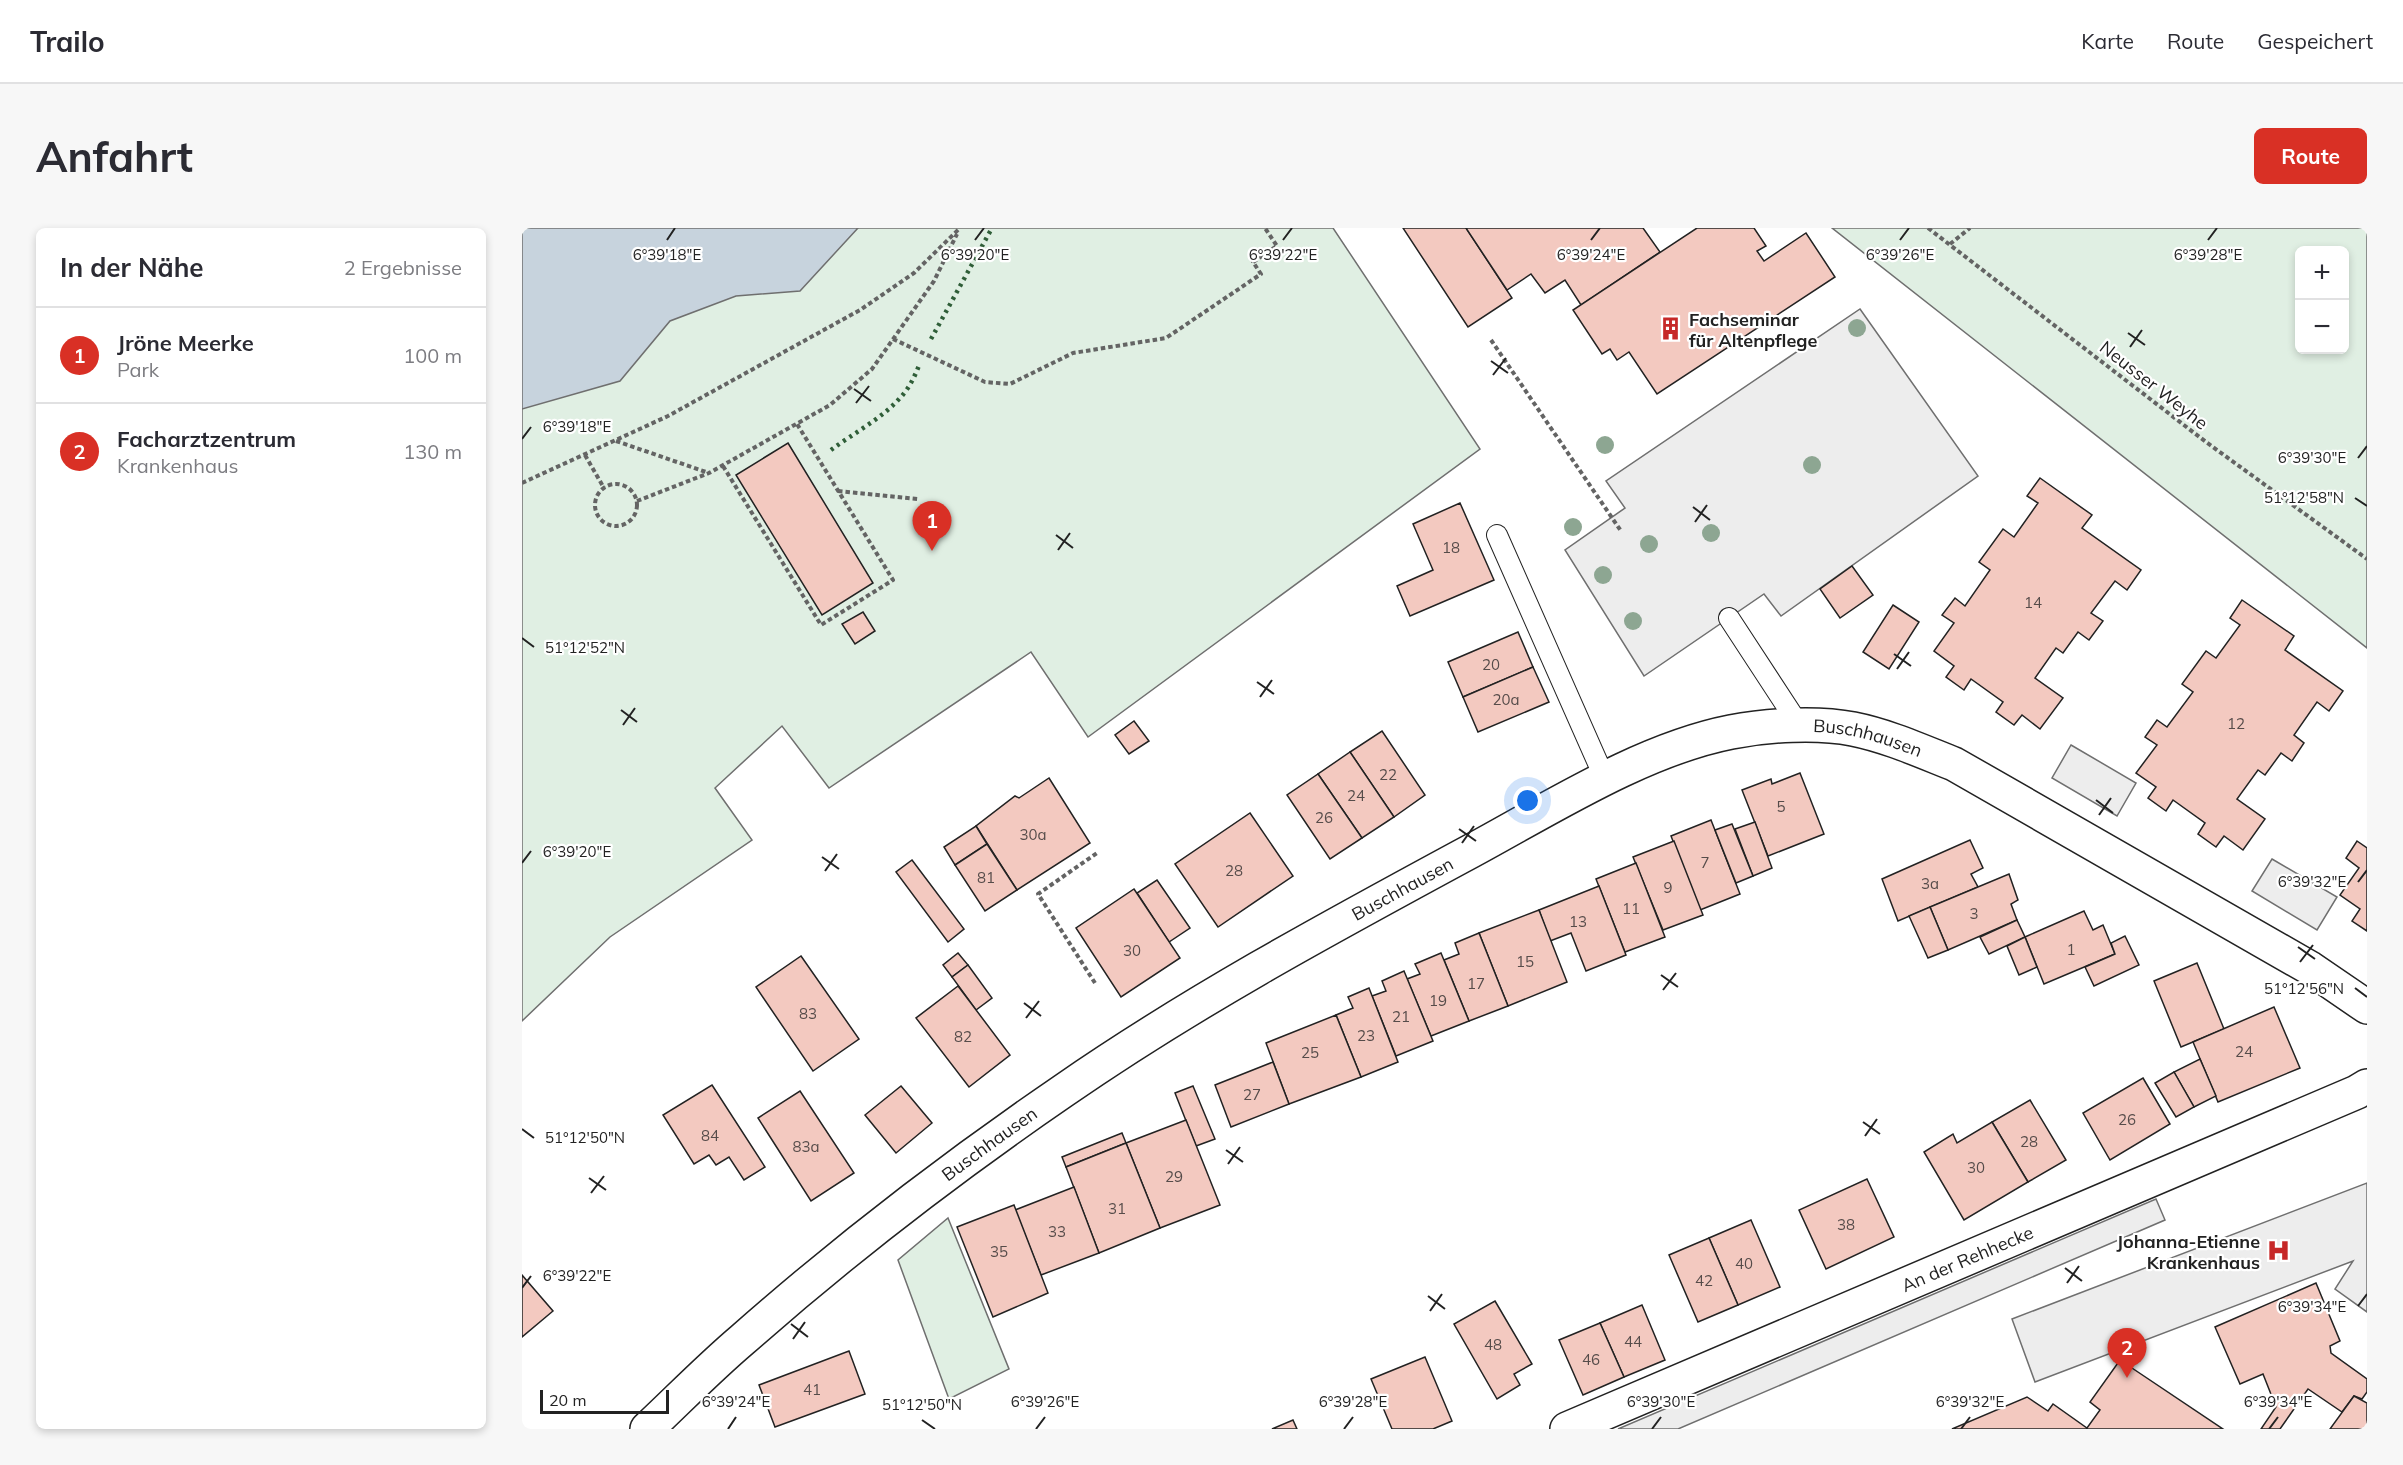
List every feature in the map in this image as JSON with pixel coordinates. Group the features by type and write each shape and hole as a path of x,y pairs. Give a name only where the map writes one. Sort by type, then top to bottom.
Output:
{"street":[{"name":"Buschhausen","path":"647,1429 740,1341 851,1248 972,1155 1065,1089 1135,1044 1286,951 1605,779 1672,748 1732,732 1799,725 1851,729 1902,743 1954,764 2310,968 2367,1007"},
{"name":"An der Rehhecke","path":"1567,1429 2367,1086"}],"lane":[{"path":"1497,535 1605,779"},
{"path":"1729,618 1799,725"}],"path":[{"path":"893,339 985,382 1010,384 1073,353 1166,338 1261,274 1253,262 1277,246 1265,228"},
{"name":"Neusser Weyhe","path":"1928,228 2206,442 2367,560"},
{"path":"1950,244 1970,228"},
{"path":"638,501 710,473 830,405 872,369 934,281 959,230"},
{"path":"522,483 668,416 860,310 914,273 959,230"},
{"path":"1491,340 1621,531"},
{"path":"723,466 822,625 893,580 797,424"},
{"path":"616,441 710,473"},
{"path":"585,455 604,488"},
{"path":"615,483 632,490 638,501 638,507 626,524 611,525 599,518 596,512 597,497 604,488 615,483"},
{"path":"837,490 918,499"},
{"path":"1095,983 1038,894 1097,854"}],"green space":[{"path":"522,228 1333,228 1480,449 1088,737 1031,652 829,788 782,726 715,788 752,840 610,937 522,1021"},
{"path":"1832,228 2367,228 2367,648"},
{"path":"948,1218 1009,1369 949,1399 898,1260"}],"shaded area":[{"path":"522,228 858,228 800,291 736,296 670,321 620,381 522,409"},
{"path":"1860,309 1978,476 1781,616 1764,594 1644,676 1565,550 1625,508 1606,481"},
{"path":"2071,745 2136,783 2117,816 2052,778"},
{"path":"2272,859 2337,897 2317,930 2252,891"},
{"path":"2367,1183 2367,1312 2335,1289 2353,1261 2035,1382 2012,1319"},
{"path":"2156,1199 2165,1220 1678,1429 1618,1429"}],"building":[{"path":"1403,228 1466,228 1512,298 1468,327"},
{"path":"1466,228 1643,228 1660,252 1581,305 1565,280 1545,293 1531,274 1507,290"},
{"name":"Fachseminar für Altenpflege","path":"1697,228 1754,228 1766,246 1757,251 1764,261 1806,233 1835,277 1657,394 1629,352 1617,360 1610,349 1602,354 1573,310"},
{"path":"788,443 873,583 822,615 736,475"},
{"path":"2040,478 2092,515 2082,528 2141,570 2127,590 2115,581 2091,613 2103,621 2089,640 2078,632 2063,653 2056,648 2035,678 2063,698 2040,729 2022,715 2014,725 1996,712 2003,702 1971,679 1964,690 1946,677 1954,666 1934,651 1954,623 1942,615 1955,598 1965,606 1990,570 1979,562 2003,529 2014,537 2038,503 2027,496"},
{"path":"1460,503 1494,580 1410,616 1397,586 1433,570 1413,524"},
{"path":"1852,566 1873,595 1840,618 1820,589"},
{"path":"2242,600 2294,636 2285,650 2343,691 2329,711 2317,702 2294,735 2304,743 2292,761 2281,753 2265,775 2258,770 2237,799 2265,819 2243,850 2224,836 2216,847 2198,834 2205,823 2173,800 2166,811 2148,798 2156,787 2136,773 2157,745 2145,737 2157,720 2167,727 2193,692 2182,684 2206,651 2216,658 2240,625 2230,618"},
{"path":"1893,605 1919,622 1889,669 1863,652"},
{"path":"863,612 875,631 855,644 842,624"},
{"path":"1518,632 1533,667 1463,697 1448,662"},
{"path":"1533,667 1549,702 1478,732 1463,697"},
{"path":"1134,721 1149,741 1129,754 1115,735"},
{"path":"1382,731 1425,795 1394,817 1350,752"},
{"path":"1350,752 1394,817 1362,838 1318,774"},
{"path":"1800,773 1824,834 1768,856 1742,790 1771,779 1772,784"},
{"path":"1318,774 1362,838 1330,859 1287,795"},
{"path":"1049,778 1090,843 1017,890 976,826 1015,796 1019,798"},
{"path":"1250,813 1293,876 1218,927 1175,864"},
{"path":"1711,820 1740,894 1700,910 1671,836"},
{"path":"1755,822 1772,868 1753,876 1735,829"},
{"path":"1732,824 1753,876 1736,883 1715,830"},
{"path":"976,826 987,844 955,865 944,847"},
{"path":"1970,840 1983,868 1971,874 1978,887 1898,921 1882,879"},
{"path":"1674,841 1703,915 1663,930 1633,857"},
{"path":"2357,841 2367,848 2367,931 2352,921 2360,909 2340,895 2359,868 2346,858"},
{"path":"987,844 1017,890 985,911 955,865"},
{"path":"912,860 964,929 948,942 896,872"},
{"path":"1636,863 1665,937 1625,952 1596,879"},
{"path":"2009,874 2018,900 2011,904 2017,920 1948,950 1930,907"},
{"path":"1157,880 1190,928 1169,942 1137,893"},
{"path":"1599,886 1626,955 1586,971 1571,933 1550,941 1539,910"},
{"path":"1134,889 1180,958 1121,997 1076,928"},
{"path":"1930,907 1948,950 1928,958 1909,916"},
{"path":"1539,910 1567,982 1508,1006 1479,933"},
{"path":"2084,911 2093,930 2103,925 2115,954 2044,984 2025,937"},
{"path":"2017,920 2025,937 1989,954 1980,937"},
{"path":"1479,933 1508,1006 1469,1021 1444,960 1459,954 1455,943"},
{"path":"2125,936 2139,965 2094,986 2085,967 2115,954 2111,943"},
{"path":"2025,937 2037,967 2019,975 2007,946"},
{"path":"958,953 968,965 952,977 943,965"},
{"path":"1441,953 1469,1021 1431,1036 1407,979 1420,974 1415,964"},
{"path":"801,956 859,1039 813,1071 756,987"},
{"path":"2197,963 2224,1029 2181,1047 2154,981"},
{"path":"968,965 992,998 976,1010 952,977"},
{"path":"1404,971 1433,1041 1396,1056 1372,996 1386,991 1382,981"},
{"path":"958,986 1010,1055 969,1087 916,1018"},
{"path":"1369,988 1398,1062 1361,1077 1336,1015 1353,1008 1348,997"},
{"path":"2274,1007 2300,1068 2218,1102 2193,1042"},
{"path":"1336,1015 1361,1077 1289,1104 1266,1043"},
{"path":"2200,1059 2216,1096 2194,1107 2174,1072"},
{"path":"1273,1062 1289,1104 1231,1127 1215,1085"},
{"path":"2174,1072 2194,1107 2176,1117 2155,1083"},
{"path":"2143,1078 2170,1124 2110,1160 2083,1113"},
{"path":"712,1085 765,1167 744,1180 729,1157 716,1165 709,1155 694,1164 663,1115"},
{"path":"901,1086 932,1123 896,1153 865,1115"},
{"path":"1193,1086 1215,1139 1196,1146 1175,1093"},
{"path":"800,1091 854,1173 811,1201 758,1118"},
{"path":"2030,1100 2066,1160 2028,1182 1992,1122"},
{"path":"1186,1120 1220,1205 1160,1228 1126,1143"},
{"path":"1992,1122 2028,1182 1964,1220 1924,1152 1953,1134 1957,1143"},
{"path":"1122,1133 1126,1143 1066,1167 1062,1157"},
{"path":"1126,1143 1160,1228 1099,1253 1066,1167"},
{"path":"1867,1179 1894,1237 1826,1269 1799,1210"},
{"path":"1074,1187 1099,1253 1041,1275 1015,1210"},
{"path":"1014,1205 1048,1293 993,1317 957,1227"},
{"path":"1751,1220 1780,1287 1738,1305 1709,1238"},
{"path":"1709,1238 1738,1305 1698,1322 1669,1255"},
{"path":"522,1275 553,1311 522,1337"},
{"path":"2316,1283 2340,1341 2330,1346 2331,1353 2367,1379 2367,1392 2362,1399 2354,1396 2342,1412 2308,1389 2280,1429 2261,1429 2276,1407 2263,1374 2240,1384 2215,1327"},
{"path":"1495,1301 1532,1364 1514,1374 1520,1385 1497,1399 1454,1324"},
{"path":"1642,1305 1665,1360 1624,1377 1600,1323"},
{"path":"1600,1323 1624,1377 1583,1395 1559,1340"},
{"path":"849,1351 865,1394 775,1427 759,1385"},
{"path":"1425,1357 1452,1421 1433,1429 1392,1429 1371,1379"},
{"path":"2120,1360 2223,1429 1952,1429 2027,1397 2048,1411 2053,1404 2087,1428 2100,1410 2090,1402"},
{"path":"2354,1396 2367,1403 2367,1429 2330,1429"},
{"path":"1293,1420 1297,1429 1272,1429"}],"hedge":[{"path":"931,339 992,228"},
{"path":"831,450 898,401 910,385 920,363"}],"place":[{"name":"Fachseminar für Altenpflege","path":"1671,329"},
{"name":"Jröne Meerke","path":"932,551"},
{"name":"Johanna-Etienne Krankenhaus","path":"2278,1251"},
{"name":"Facharztzentrum","path":"2127,1378"}]}
